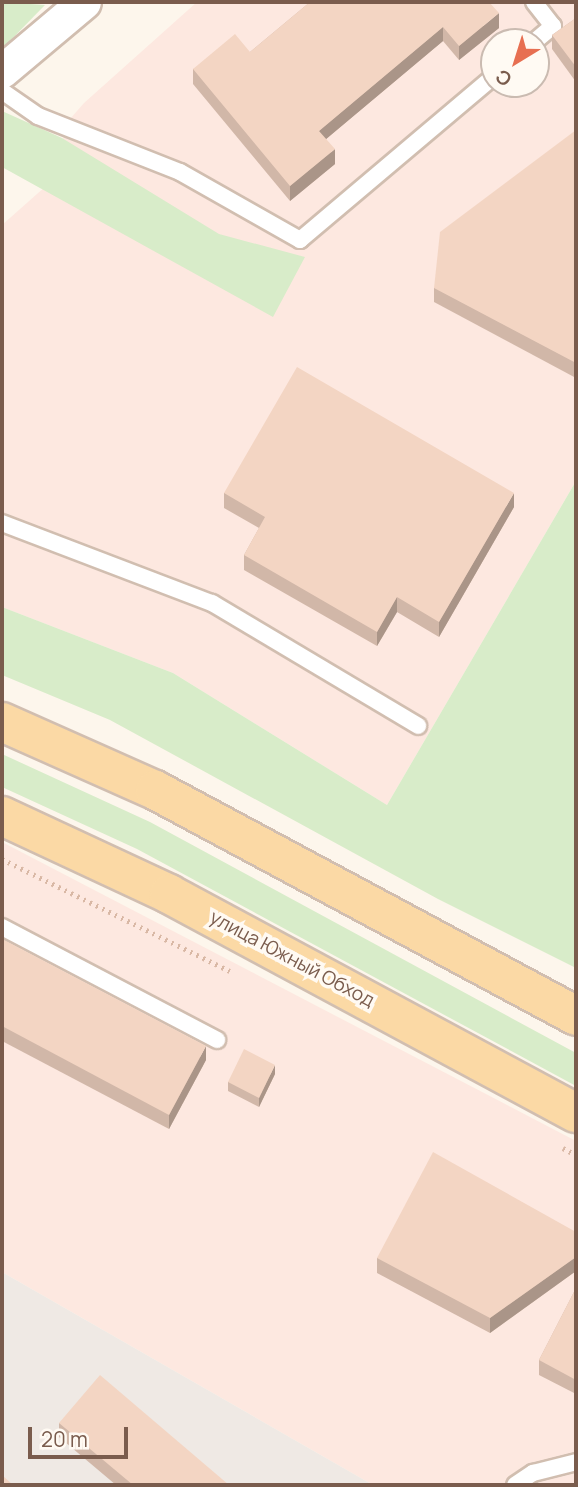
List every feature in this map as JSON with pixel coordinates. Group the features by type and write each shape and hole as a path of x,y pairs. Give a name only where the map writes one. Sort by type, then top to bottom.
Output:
{"main road":[{"path":"2,722 155,790 576,1016"},
{"name":"улица Южный Обход","path":"2,816 169,894 576,1113"}],"street":[{"path":"2,71 81,3"}],"lane":[{"path":"534,2 553,26 550,29"},
{"path":"2,91 38,116 180,172 300,240 480,88"},
{"path":"2,523 212,603 418,726"},
{"path":"2,927 217,1040"},
{"path":"515,1485 533,1473 576,1462"}],"path":[{"path":"2,859 240,976"},
{"path":"552,1143 576,1155"}],"shaded area":[{"path":"197,2 576,2 576,481 387,805 173,673 2,607 2,225 46,186 70,119 84,103"},
{"path":"2,842 576,1141 576,1485 373,1485 2,1272"},
{"path":"2,1272 373,1485 2,1485"}],"green space":[{"path":"2,2 45,5 2,49"},
{"path":"2,111 62,138 219,234 305,257 273,317 2,167"},
{"path":"576,481 576,968 438,899 110,720 2,675 2,607 173,673 387,805"},
{"path":"2,754 150,822 576,1053 576,1086 137,849 2,787"}],"building":[{"path":"310,2 489,2 499,13 459,46 443,27 319,131 335,149 290,186 193,69 235,34 250,52"},
{"path":"576,18 576,67 552,35"},
{"path":"576,130 576,363 434,288 440,232"},
{"path":"297,367 514,493 439,622 397,597 377,632 244,555 265,517 224,493"},
{"path":"2,939 206,1046 169,1115 2,1026"},
{"path":"244,1049 275,1065 259,1098 228,1082"},
{"path":"433,1152 576,1232 576,1257 490,1318 377,1258"},
{"path":"576,1288 576,1380 539,1360"},
{"path":"100,1375 229,1485 133,1485 59,1423"},
{"path":"2,1475 13,1485 2,1485"}]}
